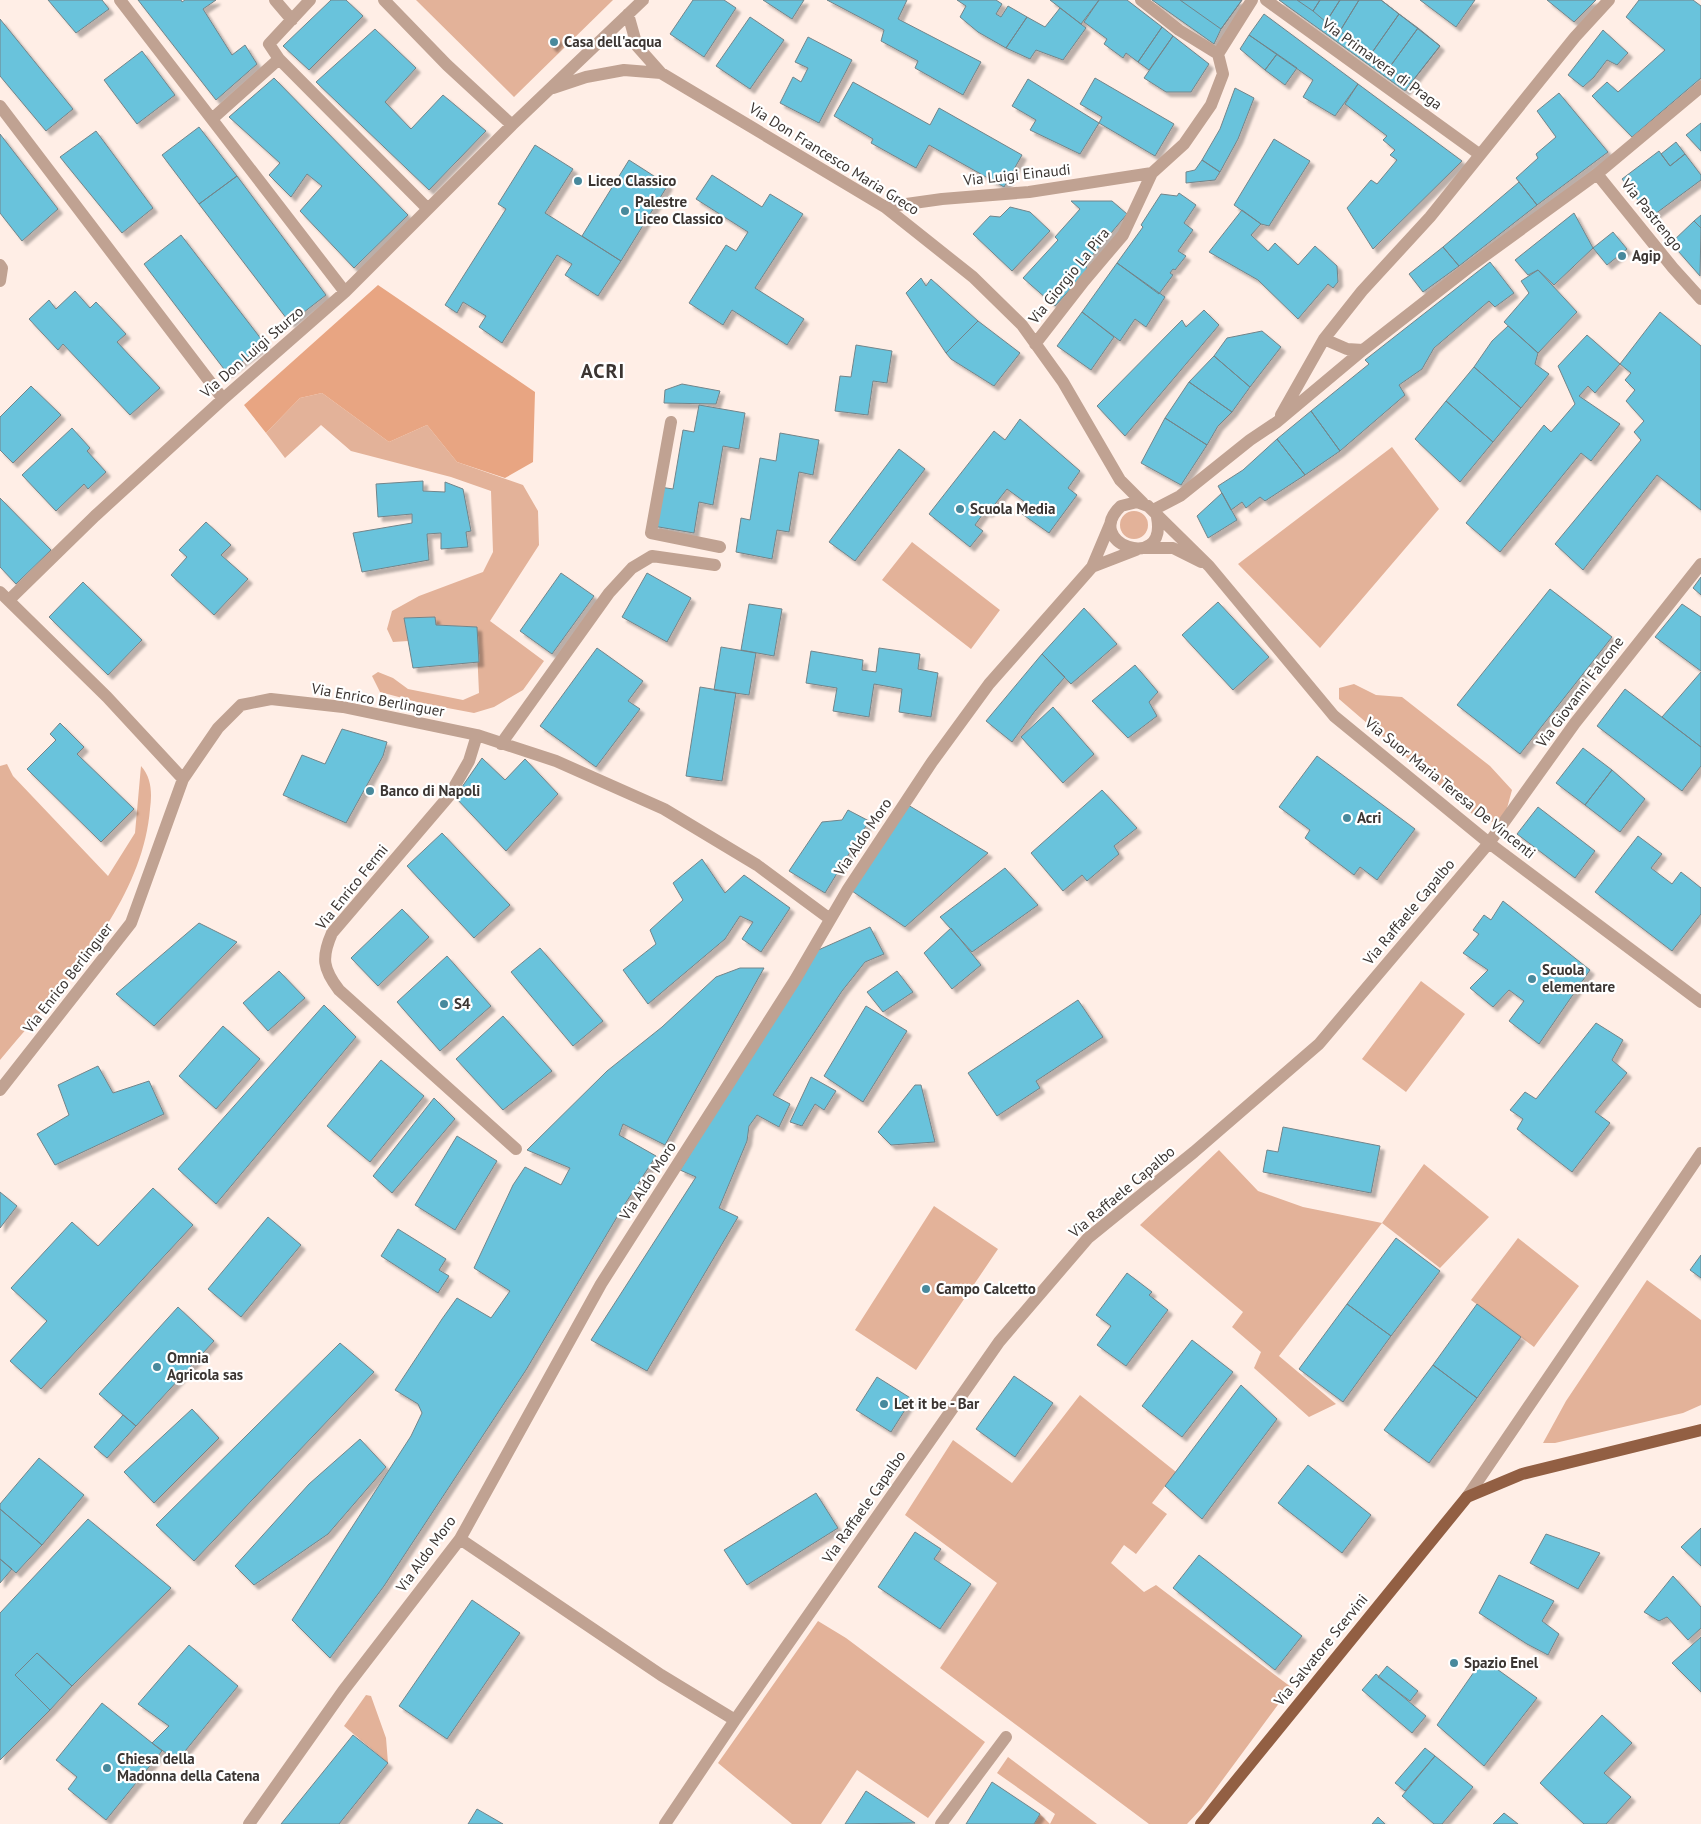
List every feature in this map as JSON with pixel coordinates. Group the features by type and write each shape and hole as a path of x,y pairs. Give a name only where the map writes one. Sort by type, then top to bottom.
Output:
{"main road":[{"path":"1467,1497 1522,1474 1701,1430"},
{"name":"Via Salvatore Scervini","path":"1201,1824 1467,1497"}],"street":[{"path":"120,0 346,292"},
{"path":"275,0 292,20"},
{"path":"310,0 269,44 279,59 428,210"},
{"path":"384,0 447,65 512,125"},
{"path":"643,0 628,14 637,46 661,72"},
{"path":"1140,0 1179,30 1218,54 1252,0"},
{"name":"Via Primavera di Praga","path":"1266,0 1479,154"},
{"path":"1277,422 1324,339 1362,291 1430,216 1575,37 1609,0"},
{"name":"Via Don Luigi Sturzo","path":"5,596 223,399 346,292 512,125 628,14"},
{"name":"Via Giorgio La Pira","path":"1035,344 1123,235 1152,172 1184,144 1211,104 1223,74 1218,54"},
{"path":"212,118 279,59"},
{"path":"551,89 586,77 624,70 661,72"},
{"name":"Via Don Francesco Maria Greco","path":"661,72 885,207 972,277 1022,325 1063,382 1120,480 1151,510"},
{"path":"1151,510 1158,532 1155,538 1141,549 1130,549 1118,542 1111,529 1111,522 1121,506 1131,502 1151,510 1180,496 1250,440 1277,422 1363,350 1468,268 1598,174 1701,88"},
{"path":"0,106 223,399"},
{"name":"Via Luigi Einaudi","path":"885,207 942,199 1029,192 1152,172"},
{"name":"Via Pastrengo","path":"1598,174 1673,268 1701,299"},
{"path":"0,265 2,268 0,281"},
{"path":"1324,339 1347,349 1363,350"},
{"path":"671,422 651,532 720,546"},
{"name":"Via Don Francesco Maria Greco","path":"1120,480 1121,506"},
{"name":"Via Suor Maria Teresa De Vincenti","path":"1151,510 1184,539 1209,566 1334,716 1488,843 1701,1002"},
{"name":"Via Aldo Moro","path":"248,1824 343,1691 460,1539 601,1284 795,980 830,919 932,762 989,684 1092,567 1111,522"},
{"name":"Via Suor Maria Teresa De Vincenti","path":"1141,549 1173,548 1209,566"},
{"name":"Via Aldo Moro","path":"1092,567 1141,549"},
{"path":"501,744 609,592 632,568 652,556 715,565"},
{"name":"Via Giovanni Falcone","path":"1488,843 1575,723 1701,564"},
{"path":"5,596 107,697 183,779"},
{"name":"Via Enrico Berlinguer","path":"0,1090 131,923 183,779 218,728 241,706 271,699 343,707 477,735 556,761 664,808 757,865 830,919"},
{"name":"Via Enrico Fermi","path":"477,735 469,761 449,796 332,933 326,946 324,964 329,976 339,990 516,1149"},
{"name":"Via Raffaele Capalbo","path":"665,1824 735,1720 1006,1334 1088,1238 1194,1152 1319,1044 1488,843"},
{"path":"1467,1497 1701,1153"},
{"path":"460,1539 661,1675 735,1720"},
{"path":"941,1824 1006,1737"}],"shaded area":[{"path":"416,0 613,0 514,97"},
{"path":"378,285 535,392 533,462 505,478 457,462 427,425 389,442 322,393 300,398 266,433 244,405"},
{"path":"322,393 389,442 427,425 457,462 523,485 538,511 539,545 490,621 544,661 523,690 494,707 474,713 421,703 380,692 372,676 378,672 393,678 408,689 463,700 479,693 476,627 436,625 435,617 404,618 408,641 393,642 387,629 392,611 419,596 483,572 493,552 491,491 451,477 351,451 321,425 285,458 266,433 300,398"},
{"path":"1392,447 1439,509 1320,648 1238,564"},
{"path":"1134,511 1144,515 1148,525 1144,535 1134,539 1124,535 1120,525 1124,515"},
{"path":"912,542 1000,610 971,649 882,580"},
{"path":"1354,684 1376,695 1402,697 1490,766 1512,790 1506,812 1497,823 1477,818 1339,699 1339,688"},
{"path":"7,764 13,776 108,876 135,833 141,766 149,781 151,798 144,845 131,879 115,912 71,975 0,1060 0,766"},
{"path":"1421,981 1465,1014 1406,1092 1362,1059"},
{"path":"1219,1150 1258,1191 1303,1207 1382,1223 1279,1356 1336,1404 1309,1417 1254,1368 1261,1352 1232,1327 1243,1312 1140,1225"},
{"path":"1424,1164 1489,1217 1440,1268 1382,1223"},
{"name":"Campo Calcetto","path":"934,1206 998,1249 916,1370 855,1330"},
{"path":"1518,1238 1579,1286 1534,1347 1471,1300"},
{"path":"1647,1280 1701,1320 1701,1405 1683,1413 1555,1443 1543,1443 1566,1401"},
{"path":"1080,1395 1176,1472 1152,1503 1167,1514 1136,1554 1124,1545 1111,1563 1144,1592 1156,1585 1291,1687 1201,1809 1187,1824 1149,1824 940,1668 997,1583 905,1515 953,1440 1012,1483"},
{"path":"818,1621 846,1638 985,1742 928,1818 857,1770 821,1824 792,1824 718,1763"},
{"path":"366,1695 371,1696 386,1738 388,1763 344,1726"},
{"path":"1008,1757 1097,1824 1050,1824 1055,1814 997,1773"},
{"path":"1040,1814 1050,1824 1034,1824"}],"building":[{"path":"48,0 102,0 109,9 76,33"},
{"path":"138,0 181,0 182,2 185,0 216,0 203,9 232,55 245,45 257,64 216,100"},
{"path":"331,0 346,0 363,16 309,70 283,46"},
{"path":"693,0 724,0 736,8 704,57 670,34"},
{"path":"763,0 804,0 792,19"},
{"path":"827,0 907,0 898,19 981,62 963,95 915,68 918,61 881,41 884,30"},
{"path":"957,0 996,0 1002,4 996,14 1001,17 1008,6 1027,17 1006,48 978,32 960,17 966,6"},
{"path":"1050,0 1099,0 1081,24"},
{"path":"1099,0 1127,0 1162,27 1138,62 1126,53 1123,58 1104,44 1107,39 1084,22"},
{"path":"1152,0 1242,0 1221,29 1214,44"},
{"path":"1180,0 1242,0 1221,29"},
{"path":"1279,0 1381,0 1440,46 1405,91"},
{"path":"1297,0 1320,0 1313,11"},
{"path":"1320,0 1340,0 1326,22 1313,11"},
{"path":"1340,0 1359,0 1340,31 1326,22"},
{"path":"1359,0 1381,0 1399,14 1371,54 1340,31"},
{"path":"1420,0 1475,0 1456,27"},
{"path":"1547,0 1596,0 1574,22"},
{"path":"1639,0 1693,0 1701,6 1701,78 1632,137 1592,96 1607,82 1618,92 1665,50 1626,17"},
{"path":"1060,8 1086,28 1063,60 1036,50 1030,59 1006,48 1027,17 1045,27"},
{"path":"1264,14 1358,84 1335,116 1303,97 1313,80 1249,35"},
{"path":"1399,14 1418,28 1389,68 1371,54"},
{"path":"750,17 784,40 750,89 716,66"},
{"path":"0,19 73,109 46,131 0,76"},
{"path":"1162,27 1173,36 1149,70 1138,62"},
{"path":"1418,28 1440,46 1410,84 1389,68"},
{"path":"375,29 416,68 385,102 411,129 443,95 486,131 429,190 316,82"},
{"path":"1603,30 1628,53 1617,65 1607,60 1594,77 1583,87 1568,75"},
{"path":"1249,35 1277,54 1265,70 1240,49"},
{"path":"1173,36 1209,64 1191,92 1166,92 1144,78"},
{"name":"Casa dell'acqua","path":"555,37 559,40 553,48 549,44"},
{"path":"808,37 852,60 819,123 780,103 793,77 801,82 808,68 795,62"},
{"path":"142,51 175,95 137,124 104,80"},
{"path":"1277,54 1297,68 1285,85 1265,70"},
{"path":"274,78 408,215 354,268 300,211 322,186 307,174 291,197 269,175 280,163 229,117"},
{"path":"1095,78 1174,124 1155,156 1099,123 1102,117 1080,104"},
{"path":"1028,79 1099,123 1080,154 1030,130 1036,120 1012,106"},
{"path":"853,82 930,125 939,108 1022,155 1004,187 929,145 916,168 871,143 873,139 834,116"},
{"path":"1358,84 1462,161 1373,249 1347,208 1371,180 1377,184 1397,160 1390,155 1395,150 1383,140 1387,136 1345,104"},
{"path":"1235,88 1254,98 1238,139 1220,172 1202,160 1220,129"},
{"path":"1559,93 1608,152 1537,205 1516,178 1538,158 1536,154 1556,137 1537,111"},
{"path":"1701,123 1701,151 1686,135"},
{"path":"199,127 237,176 199,204 162,155"},
{"path":"96,131 153,208 122,233 60,157"},
{"path":"0,134 58,209 22,241 0,213"},
{"path":"1274,139 1310,161 1269,226 1261,224 1234,205"},
{"path":"1676,142 1685,154 1670,166 1661,154"},
{"path":"535,145 573,169 545,213 621,261 598,296 565,275 572,264 557,255 502,343 479,327 486,316 463,302 457,313 445,305 506,209 498,204"},
{"path":"1659,151 1670,166 1685,154 1701,175 1701,180 1651,217 1622,179"},
{"name":"Palestre Liceo Classico","path":"629,160 668,185 621,261 582,236"},
{"path":"1202,160 1220,172 1215,180 1186,183 1186,172 1195,170"},
{"path":"712,175 762,207 770,194 803,214 755,288 804,319 787,345 732,310 723,325 689,303 726,245 736,251 748,232 696,199"},
{"path":"237,176 326,295 290,323 199,204"},
{"path":"1519,182 1537,205 1459,266 1443,247"},
{"path":"1179,193 1196,205 1184,223 1193,230 1178,251 1186,256 1175,270 1173,269 1170,273 1173,275 1159,294 1117,263 1143,227 1141,225 1161,194 1177,196"},
{"path":"1071,201 1112,201 1127,214 1085,264 1088,270 1055,306 1023,278 1058,240 1055,237 1080,209"},
{"path":"1010,207 1030,212 1050,231 1012,271 973,234 990,216 1000,217"},
{"path":"1242,210 1261,224 1251,235 1268,251 1275,243 1298,265 1315,246 1337,266 1338,282 1333,288 1328,284 1298,319 1258,280 1209,252"},
{"path":"1574,213 1593,248 1554,285 1538,270 1528,275 1515,260"},
{"path":"1701,215 1701,228 1694,221"},
{"path":"1694,221 1701,228 1700,276 1671,243"},
{"path":"1613,232 1627,249 1607,265 1593,248"},
{"path":"181,235 265,344 227,373 144,264"},
{"path":"1443,247 1459,266 1423,292 1409,274"},
{"path":"1490,262 1514,293 1495,307 1489,301 1434,348 1422,369 1399,385 1405,395 1340,451 1311,411 1369,364 1365,360"},
{"path":"1117,263 1165,297 1146,327 1135,319 1120,341 1082,312"},
{"path":"1538,270 1577,312 1538,353 1504,322 1529,293 1521,281"},
{"path":"921,278 926,286 931,279 978,321 946,353 906,293"},
{"path":"75,291 90,308 96,302 126,334 117,342 160,388 130,415 63,344 58,350 29,319 49,300 56,309"},
{"path":"1204,310 1219,325 1125,436 1097,406 1182,320 1186,327"},
{"path":"1082,312 1114,337 1091,370 1057,346"},
{"path":"1660,312 1701,346 1701,510 1657,475 1583,570 1555,544 1641,440 1634,432 1644,421 1626,401 1635,390 1625,380 1631,373 1620,364"},
{"path":"978,321 1020,353 994,386 951,359 946,353"},
{"path":"1508,326 1538,353 1535,364 1549,374 1521,408 1474,367 1492,341"},
{"path":"1262,331 1281,347 1250,387 1214,356 1227,338"},
{"path":"1587,335 1620,364 1595,393 1588,386 1579,396 1620,424 1591,461 1581,453 1500,552 1466,523 1544,425 1551,432 1575,404 1558,366"},
{"path":"856,345 892,351 887,383 873,381 868,415 835,411 840,376 851,377"},
{"path":"1214,356 1250,387 1232,412 1189,382"},
{"path":"1474,367 1521,408 1493,442 1446,401"},
{"path":"1189,382 1232,412 1218,426 1207,445 1165,418"},
{"path":"682,384 720,391 716,404 664,403 665,390"},
{"path":"31,386 61,415 13,463 0,450 0,417"},
{"path":"1446,401 1493,442 1460,482 1415,439"},
{"path":"699,405 745,413 739,449 723,446 713,505 699,502 694,533 653,526 660,487 673,489 683,430 694,432"},
{"path":"1311,411 1340,451 1305,475 1277,439"},
{"path":"1165,418 1207,445 1181,485 1141,463"},
{"path":"1020,419 1080,471 1068,488 1077,495 1049,533 1022,514 1029,505 1007,489 988,513 985,511 975,525 983,531 970,547 929,514 994,431 1005,440"},
{"path":"72,428 90,448 87,451 106,472 88,489 84,484 56,511 22,475"},
{"path":"780,433 819,440 813,475 799,472 789,532 777,530 772,559 736,552 741,518 750,520 760,458 776,461"},
{"path":"1277,439 1305,475 1265,501 1260,497 1246,508 1242,502 1231,510 1218,486 1243,470"},
{"path":"899,449 925,469 855,561 829,542"},
{"path":"423,481 423,491 445,492 445,482 463,489 471,531 466,532 468,547 441,549 441,533 427,534 429,560 362,572 353,533 412,523 412,514 378,517 376,484"},
{"path":"1222,493 1237,520 1208,538 1197,516"},
{"path":"0,498 51,550 16,584 0,567"},
{"path":"206,522 231,545 221,555 248,579 214,615 171,575 187,557 179,550"},
{"path":"561,573 594,596 552,654 520,631"},
{"path":"647,573 691,598 667,642 622,617"},
{"path":"1701,577 1701,595 1693,588"},
{"path":"83,582 142,640 108,675 49,617"},
{"path":"1550,589 1612,637 1520,754 1457,705"},
{"path":"1218,602 1269,657 1233,690 1182,635"},
{"path":"749,604 782,609 774,656 741,650"},
{"path":"1682,604 1701,617 1701,671 1655,637"},
{"path":"1084,608 1117,644 1071,684 1042,654"},
{"path":"435,617 436,625 477,627 479,662 413,668 404,618"},
{"path":"721,647 756,653 749,695 714,690"},
{"path":"597,648 643,681 628,701 640,709 596,767 540,726"},
{"path":"879,648 920,654 918,669 938,673 931,717 899,712 902,689 874,684 869,717 833,711 837,688 806,683 811,651 863,660 862,670 876,672"},
{"path":"1042,654 1065,677 1035,711 1012,742 986,721"},
{"path":"1135,665 1158,692 1149,702 1157,716 1128,738 1092,701"},
{"path":"1701,672 1701,747 1662,717"},
{"path":"700,687 736,693 722,781 686,776"},
{"path":"1625,689 1701,747 1701,766 1682,791 1597,726"},
{"path":"1053,707 1094,754 1063,783 1021,737"},
{"path":"60,723 84,747 77,754 134,809 101,842 27,769 56,740 50,734"},
{"path":"342,729 387,742 383,756 346,823 283,795 302,755 325,764"},
{"path":"1583,748 1612,770 1585,805 1556,783"},
{"name":"Acri","path":"1317,756 1415,829 1377,880 1360,867 1354,875 1305,838 1310,830 1279,807"},
{"path":"482,758 505,780 525,759 558,794 506,851 455,797"},
{"path":"1612,770 1645,799 1620,832 1585,805"},
{"path":"1102,790 1137,828 1114,846 1119,854 1087,881 1082,875 1063,891 1031,853"},
{"path":"908,805 988,853 905,927 852,891"},
{"path":"1538,807 1595,851 1575,878 1517,834"},
{"path":"848,810 869,821 825,893 789,871 822,822 842,820"},
{"path":"442,833 510,905 474,938 407,866"},
{"path":"1638,836 1662,854 1651,868 1672,884 1681,872 1701,888 1701,914 1672,951 1595,892"},
{"path":"702,859 725,893 744,875 790,908 761,952 742,939 753,922 740,916 725,939 648,1004 623,970 656,944 650,930 683,900 673,883"},
{"path":"1005,868 1038,905 972,952 940,917"},
{"name":"Scuola elementare","path":"1503,901 1590,970 1539,1044 1509,1021 1524,1001 1509,990 1493,1007 1470,988 1488,970 1463,953 1479,934 1473,930 1484,915 1491,920"},
{"path":"402,909 429,937 378,986 351,958"},
{"path":"199,923 237,942 154,1026 116,994"},
{"path":"870,927 884,954 865,962 842,991 773,1095 790,1104 779,1127 757,1115 749,1126 747,1141 719,1208 738,1217 647,1371 591,1340 696,1177 680,1170 816,951"},
{"path":"951,928 981,965 952,989 924,953"},
{"path":"540,948 603,1021 573,1046 511,972"},
{"name":"S4","path":"447,956 491,1006 440,1051 397,1002"},
{"path":"740,968 764,968 665,1145 623,1124 619,1135 656,1156 623,1207 526,1370 384,1586 330,1658 292,1620 411,1436 422,1413 418,1404 395,1390 442,1319 457,1298 491,1318 510,1291 474,1268 513,1185 525,1167 561,1185 570,1168 527,1150 607,1071 662,1027 716,977"},
{"path":"279,971 305,998 268,1031 243,1003"},
{"path":"897,971 913,992 883,1012 867,992"},
{"path":"1078,1000 1103,1037 1036,1081 1040,1088 997,1116 968,1073"},
{"path":"324,1005 356,1037 216,1204 178,1169"},
{"path":"866,1006 907,1031 863,1102 824,1076"},
{"path":"503,1016 552,1071 503,1110 456,1059"},
{"path":"1596,1023 1623,1040 1612,1060 1627,1073 1595,1112 1610,1123 1572,1172 1517,1129 1523,1119 1510,1110 1525,1092 1536,1099"},
{"path":"223,1026 260,1059 216,1109 179,1076"},
{"path":"381,1060 424,1096 370,1162 327,1126"},
{"path":"98,1066 113,1093 149,1081 164,1114 55,1165 37,1134 69,1115 58,1085"},
{"path":"811,1077 836,1091 824,1110 815,1104 802,1126 790,1122"},
{"path":"915,1085 921,1085 935,1142 891,1145 878,1132"},
{"path":"434,1098 455,1119 392,1193 373,1176"},
{"path":"1283,1127 1380,1146 1371,1193 1263,1172 1267,1150 1278,1152"},
{"path":"457,1136 497,1161 455,1230 415,1205"},
{"path":"153,1188 193,1225 41,1389 10,1361 47,1321 11,1288 72,1222 98,1246"},
{"path":"0,1192 17,1206 0,1228"},
{"path":"268,1217 301,1245 241,1317 208,1289"},
{"path":"398,1229 446,1259 439,1270 449,1276 438,1293 381,1256"},
{"path":"1396,1238 1440,1271 1391,1336 1347,1304"},
{"path":"1701,1255 1701,1278 1690,1270"},
{"path":"1127,1273 1152,1292 1149,1295 1168,1310 1126,1366 1097,1345 1111,1326 1096,1315"},
{"path":"1347,1304 1391,1336 1343,1402 1299,1369"},
{"path":"1477,1304 1521,1337 1477,1398 1433,1365"},
{"name":"Omnia Agricola sas","path":"178,1307 214,1341 136,1426 99,1394"},
{"path":"1192,1340 1233,1372 1182,1437 1142,1406"},
{"path":"340,1343 374,1372 194,1561 156,1525"},
{"path":"1433,1365 1477,1398 1429,1463 1384,1430"},
{"path":"1014,1376 1053,1403 1015,1457 976,1429"},
{"name":"Let it be - Bar","path":"877,1377 912,1399 891,1432 856,1410"},
{"path":"1241,1385 1277,1419 1202,1519 1165,1486"},
{"path":"192,1409 219,1438 154,1503 124,1472"},
{"path":"123,1415 136,1426 107,1458 94,1447"},
{"path":"360,1439 386,1467 328,1534 254,1585 235,1566 309,1484"},
{"path":"39,1458 84,1495 42,1545 0,1509 0,1504"},
{"path":"1308,1465 1371,1515 1342,1553 1278,1503"},
{"path":"816,1493 838,1528 747,1585 724,1550"},
{"path":"0,1509 42,1545 16,1573 0,1559"},
{"path":"88,1519 171,1588 72,1686 37,1653 15,1675 50,1710 0,1760 0,1613"},
{"path":"1701,1528 1701,1566 1681,1547"},
{"path":"915,1532 941,1549 934,1559 971,1584 940,1629 878,1587"},
{"path":"1546,1534 1600,1553 1578,1589 1530,1563"},
{"path":"1199,1555 1302,1636 1275,1670 1173,1588"},
{"path":"0,1559 12,1569 0,1583"},
{"path":"1499,1575 1554,1601 1542,1621 1559,1634 1548,1655 1527,1644 1479,1613"},
{"path":"1673,1576 1701,1607 1701,1628 1688,1640 1667,1617 1659,1621 1644,1612"},
{"path":"472,1600 520,1633 447,1739 399,1706"},
{"path":"1701,1637 1701,1692 1672,1663"},
{"path":"189,1645 238,1686 177,1761 152,1743 169,1726 138,1704"},
{"path":"37,1653 72,1686 50,1710 15,1675"},
{"path":"1483,1659 1537,1698 1484,1766 1437,1725"},
{"path":"1387,1666 1418,1691 1410,1701 1378,1677"},
{"path":"1376,1674 1426,1716 1412,1733 1362,1690"},
{"name":"Chiesa della Madonna della Catena","path":"102,1703 162,1751 106,1820 68,1789 77,1777 56,1760"},
{"path":"1602,1715 1632,1743 1604,1773 1631,1797 1606,1824 1584,1824 1540,1783"},
{"path":"353,1735 388,1763 339,1824 281,1824"},
{"path":"1425,1748 1435,1756 1405,1791 1395,1783"},
{"path":"1435,1756 1473,1787 1442,1824 1434,1824 1402,1796"},
{"path":"992,1782 1040,1814 1034,1824 966,1824"},
{"path":"866,1791 915,1823 845,1824"},
{"path":"477,1809 503,1824 468,1824"},
{"path":"1504,1813 1518,1824 1493,1824"},
{"path":"1378,1817 1385,1824 1372,1824"}],"place":[{"name":"Casa dell'acqua","path":"554,42"},
{"name":"Liceo Classico","path":"578,181"},
{"name":"Palestre Liceo Classico","path":"625,211"},
{"name":"Agip","path":"1622,256"},
{"name":"Scuola Media","path":"960,509"},
{"name":"Banco di Napoli","path":"370,791"},
{"name":"Acri","path":"1347,818"},
{"name":"Scuola elementare","path":"1532,979"},
{"name":"S4","path":"444,1004"},
{"name":"Campo Calcetto","path":"926,1289"},
{"name":"Omnia Agricola sas","path":"157,1367"},
{"name":"Let it be - Bar","path":"884,1404"},
{"name":"Spazio Enel","path":"1454,1663"},
{"name":"Chiesa della Madonna della Catena","path":"107,1768"}],"district":[{"name":"ACRI","path":"603,371"}]}
